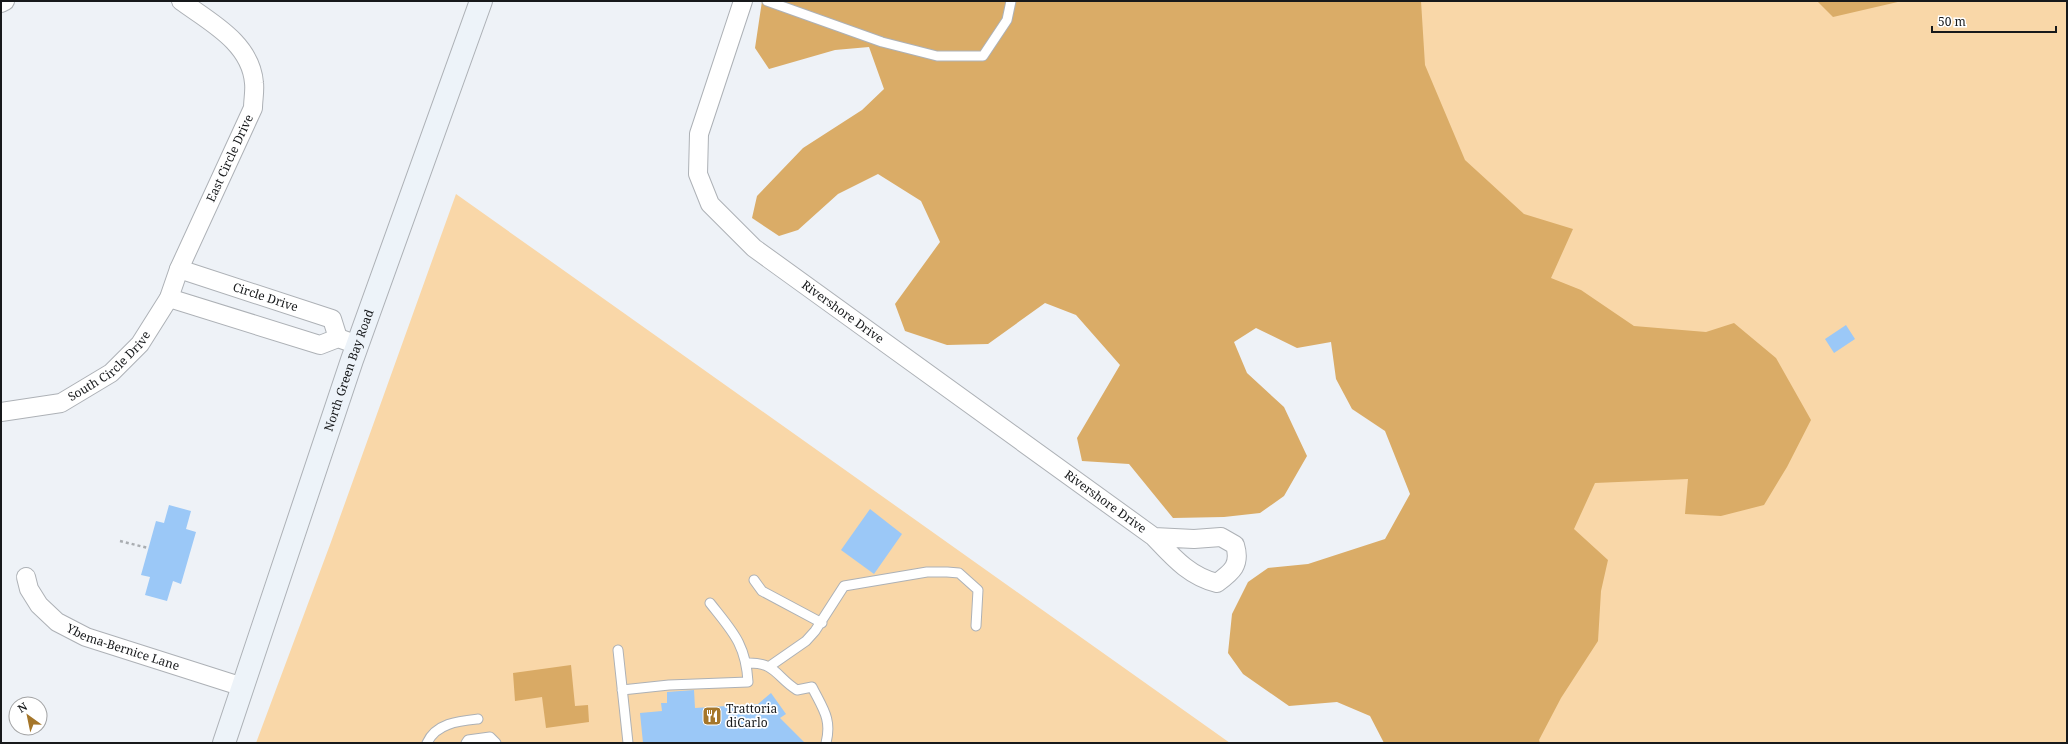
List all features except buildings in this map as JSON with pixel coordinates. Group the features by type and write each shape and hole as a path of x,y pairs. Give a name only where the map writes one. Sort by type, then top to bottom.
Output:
{"street":[{"path":"1,2 6,1"},
{"name":"East Circle Drive","path":"179,270 252,108 254,82 247,60 232,37 181,1"},
{"name":"North Green Bay Road","path":"224,743 243,687 348,342 481,1"},
{"name":"Rivershore Drive","path":"743,1 699,134 698,174 710,204 754,248 1154,537"},
{"name":"South Circle Drive","path":"1,412 61,403 111,373 140,344 169,298 179,270"},
{"name":"Circle Drive","path":"179,270 332,319 348,342"},
{"path":"169,298 320,345 348,342"},
{"name":"Ybema-Bernice Lane","path":"26,577 29,589 39,605 58,622 86,637 243,687"}],"lane":[{"path":"767,1 882,42 937,56 983,56 1006,20 1011,1"},
{"path":"770,666 806,641 822,623 844,586 927,572 947,572 960,574 978,590 976,626"},
{"path":"754,580 762,591 822,623"},
{"path":"622,690 670,685 748,682 747,663 743,650 731,630 710,603"},
{"path":"618,650 628,743"},
{"path":"747,663 770,666 789,685 797,690 812,687 827,716 830,729 826,743"},
{"path":"427,743 430,737 440,728 460,721 478,719"},
{"path":"466,743 468,740 490,737 496,743"}],"path":[{"path":"120,541 148,548"}],"shaded area":[{"path":"762,1 1421,1 1425,65 1465,160 1524,214 1573,229 1551,278 1581,290 1634,326 1706,332 1734,323 1776,358 1811,420 1787,467 1764,505 1721,516 1685,514 1688,479 1595,483 1574,529 1608,560 1601,591 1598,641 1561,698 1539,740 1540,743 1384,743 1370,716 1337,702 1289,706 1243,674 1228,653 1232,614 1248,582 1268,568 1308,564 1385,539 1410,494 1385,431 1352,409 1336,379 1331,342 1297,348 1256,328 1234,342 1247,373 1284,407 1307,456 1284,496 1260,513 1224,517 1173,518 1129,464 1082,461 1077,438 1120,365 1076,315 1045,303 988,344 947,345 905,331 895,304 940,242 921,201 878,174 838,194 798,230 779,236 752,218 757,196 803,148 862,110 884,89 869,47 835,50 769,69 755,48"},
{"path":"1368,1 2067,1 2067,743 1501,743"},
{"path":"1817,1 1902,1 1833,17"},
{"path":"456,194 1230,743 256,743 331,542"},
{"path":"571,665 575,706 588,705 589,722 546,728 542,697 515,701 513,673"}],"place":[{"name":"Trattoria diCarlo","path":"712,716"}]}
